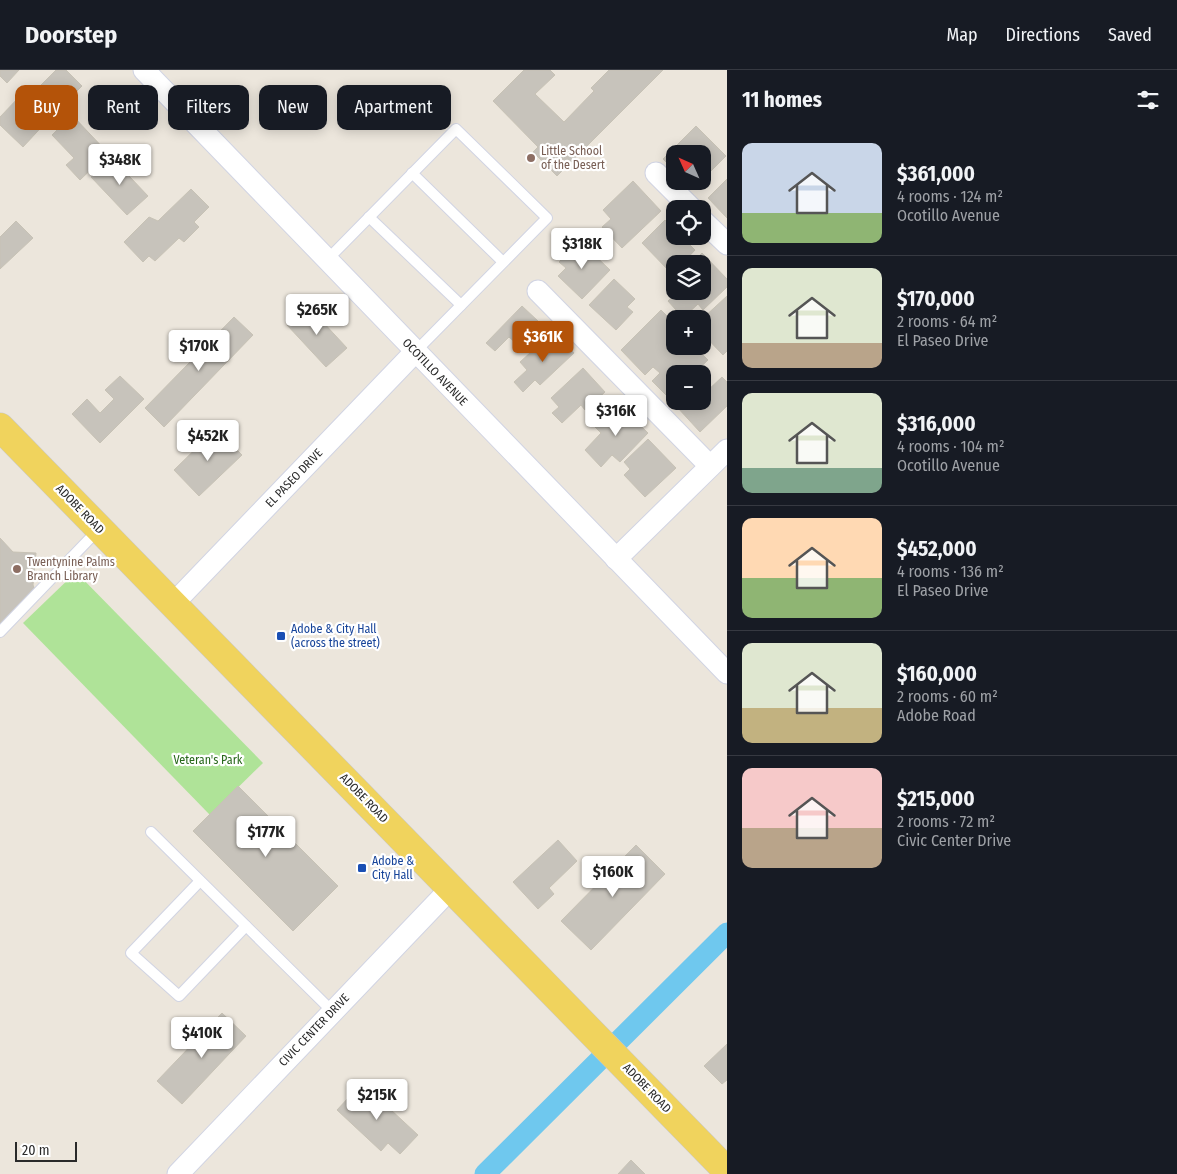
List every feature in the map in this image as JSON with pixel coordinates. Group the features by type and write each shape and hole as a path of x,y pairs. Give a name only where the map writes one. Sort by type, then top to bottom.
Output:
{"main road":[{"name":"ADOBE ROAD","path":"0,427 452,887 727,1171"}],"street":[{"name":"OCOTILLO AVENUE","path":"146,70 415,352 727,673"},
{"path":"656,173 683,200"},
{"path":"711,229 727,244"},
{"path":"538,291 710,466"},
{"name":"EL PASEO DRIVE","path":"173,604 415,352"},
{"path":"616,559 727,450"},
{"name":"CIVIC CENTER DRIVE","path":"178,1174 452,887"}],"lane":[{"path":"327,260 456,129 547,218 415,352"},
{"path":"412,173 503,262"},
{"path":"369,217 461,305"},
{"path":"0,632 99,529"},
{"path":"152,832 332,1011"},
{"path":"200,881 131,953 179,996 246,926"}],"green space":[{"name":"Veteran's Park","path":"76,572 263,763 210,815 23,623"}],"building":[{"path":"0,70 19,70 7,83 0,76"},
{"path":"56,70 66,70 82,86 78,90 78,85 41,85"},
{"path":"524,70 550,70 555,75 535,94 564,122 594,91 591,88 609,70 663,70 557,176 533,152 538,147 493,101"},
{"path":"15,101 15,130 39,130 23,147 0,125 0,117"},
{"path":"78,121 108,153 80,180 66,165 74,158 52,135 57,130 78,130"},
{"path":"696,126 726,156 711,171 711,145 677,145"},
{"path":"112,158 148,196 127,215 91,177"},
{"path":"727,179 727,218 711,200 708,198"},
{"path":"633,181 661,211 622,248 602,227 611,219 603,210"},
{"path":"191,189 209,207 194,222 199,227 184,242 179,238 155,261 149,256 143,262 124,242 149,217 158,221"},
{"path":"665,220 666,245 690,245 695,250 690,255 666,255 666,268 642,243"},
{"path":"16,221 33,238 0,269 0,237"},
{"path":"580,241 610,270 582,299 558,276 566,268 559,262"},
{"path":"711,262 727,279 727,287 703,310 698,304 692,310 676,310 668,301 711,300"},
{"path":"614,279 635,299 627,307 633,312 616,330 589,305"},
{"path":"727,296 727,351 723,355 711,342 711,311"},
{"path":"308,306 347,348 326,367 287,325"},
{"path":"522,306 538,321 516,343 509,337 495,351 486,343"},
{"path":"661,310 666,315 666,355 703,355 708,360 703,365 666,365 666,395 652,381 660,373 653,367 645,375 621,350"},
{"path":"234,317 253,335 164,427 145,408"},
{"path":"560,338 574,353 540,385 535,380 523,392 514,382 527,370 520,362 542,342 549,349"},
{"path":"583,368 605,392 585,410 581,405 562,423 552,413 559,407 551,398"},
{"path":"120,376 144,399 100,443 72,414 87,399 100,413 114,399 105,390"},
{"path":"722,377 727,382 727,406 700,432 680,410 711,410 711,387"},
{"path":"618,404 648,433 620,462 612,455 601,467 585,450 601,433 595,427"},
{"path":"216,429 242,455 199,496 174,470"},
{"path":"648,439 676,468 645,497 624,475 630,469 624,462"},
{"name":"Twentynine Palms Branch Library","path":"0,538 13,552 36,553 33,585 35,590 0,628"},
{"path":"238,786 338,886 293,931 193,831"},
{"path":"558,840 577,861 549,888 554,894 538,909 513,882"},
{"path":"636,845 665,874 591,950 561,921"},
{"path":"222,1013 246,1036 182,1104 157,1081"},
{"path":"727,1044 727,1080 722,1084 704,1066"},
{"path":"362,1083 418,1135 400,1154 388,1143 381,1151 337,1110"},
{"path":"631,1160 645,1174 618,1174"}],"waterway":[{"path":"485,1174 727,933"}],"place":[{"name":"Little School of the Desert","path":"531,158"},
{"name":"Twentynine Palms Branch Library","path":"17,569"},
{"name":"Adobe & City Hall (across the street)","path":"281,636"},
{"name":"Adobe & City Hall","path":"362,868"}]}
